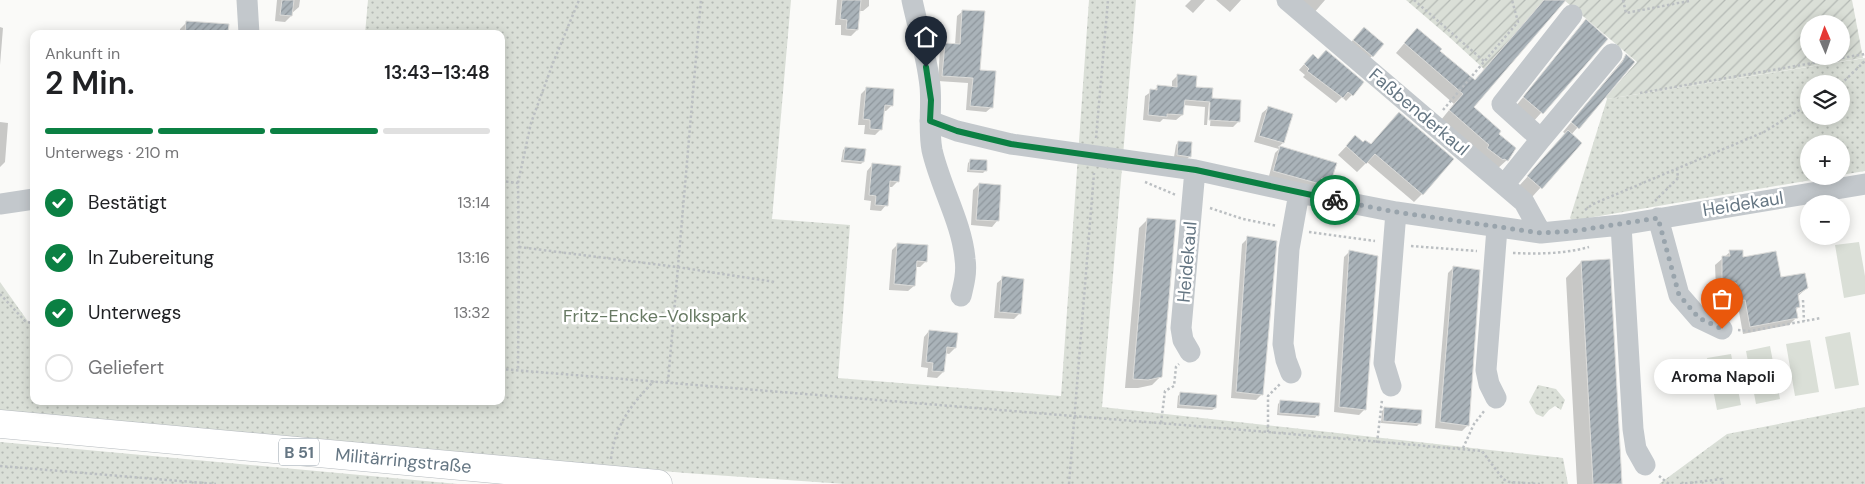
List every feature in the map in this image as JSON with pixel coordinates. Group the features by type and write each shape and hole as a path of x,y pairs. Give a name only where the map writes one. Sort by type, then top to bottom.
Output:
{"main road":[{"name":"Militärringstraße","path":"0,424 658,484"}],"street":[{"path":"247,0 249,30"},
{"path":"912,0 930,84 932,148 958,227 966,258 965,279 961,296"},
{"name":"Faßbenderkaul","path":"1286,0 1524,202 1541,233"},
{"path":"1541,139 1502,104 1572,15"},
{"path":"1504,185 1612,54"},
{"name":"Heidekaul","path":"930,121 957,131 1011,144 1196,170 1298,193 1396,212 1541,233 1621,225 1865,184"},
{"name":"Heidekaul","path":"1190,352 1183,340 1181,328 1196,170"},
{"path":"1292,373 1286,360 1283,344 1289,249 1298,193"},
{"path":"0,204 30,200"},
{"path":"1391,386 1384,364 1396,212"},
{"path":"1658,218 1679,295 1699,318 1722,329"},
{"path":"1621,225 1633,429 1636,449 1645,465"},
{"path":"1496,398 1489,384 1486,370 1497,228"}],"path":[{"path":"518,370 518,183 531,123 579,0"},
{"path":"668,382 701,0"},
{"path":"1069,484 1108,0"},
{"path":"1414,0 1485,62"},
{"path":"1432,123 1518,22 1512,0"},
{"path":"1623,0 1626,13 1689,1"},
{"path":"1640,94 1865,54"},
{"path":"1850,75 1865,61"},
{"path":"1574,231 1575,218 1593,204 1764,132 1800,110"},
{"path":"1658,218 1654,202 1678,178 1677,169"},
{"path":"1138,179 1192,202 1243,218 1292,229 1394,244 1495,253 1540,254 1576,251 1592,247"},
{"path":"505,181 518,183"},
{"path":"519,247 677,267 775,282"},
{"path":"0,294 25,321 30,323"},
{"path":"1803,300 1804,321"},
{"path":"1722,329 1750,331 1821,318"},
{"path":"1161,423 1165,391 1174,386 1176,368 1190,352"},
{"path":"505,369 1462,449 1482,452 1503,479 1509,482 1540,484"},
{"path":"1268,432 1268,396 1292,373"},
{"path":"608,480 613,442 630,406 654,381"},
{"path":"1377,443 1381,402 1391,386"},
{"path":"1462,449 1474,424 1496,398"},
{"path":"0,466 216,484"},
{"path":"1680,484 1722,479 1723,484"}],"green space":[{"name":"Fritz-Encke-Volkspark","path":"368,0 791,0 772,219 850,225 838,378 1061,396 1089,0 1136,0 1102,407 1563,458 1568,484 845,484 686,473 0,414 0,282 30,324 30,405 505,405 505,30 365,30"},
{"path":"1406,0 1544,0 1484,69"},
{"path":"1564,0 1852,0 1863,58 1850,60 1850,15 1800,15 1800,65 1819,65 1607,99 1606,97 1637,62"},
{"path":"1865,58 1865,171 1850,174 1850,135 1800,135 1800,182 1582,219 1572,220 1570,218 1607,99 1821,65 1850,65 1850,60"},
{"path":"1859,242 1865,276 1865,294 1844,298 1835,245 1850,245 1850,243"},
{"path":"1850,332 1859,385 1835,389 1825,337"},
{"path":"1810,340 1819,392 1795,396 1786,344"},
{"path":"1770,346 1780,399 1756,404 1746,351"},
{"path":"1731,354 1741,405 1717,410 1707,358"},
{"path":"1538,385 1556,389 1565,400 1561,410 1555,406 1543,417 1536,414 1529,402"},
{"path":"1865,407 1865,484 1659,484 1727,434"},
{"path":"0,442 458,484 0,484"}],"building":[{"path":"282,0 294,0 292,16 280,15"},
{"path":"842,0 861,0 858,30 846,29 847,20 840,19"},
{"path":"1544,0 1566,0 1474,107 1501,131 1499,134 1516,148 1508,161 1503,160 1487,148 1489,145 1449,110 1463,94 1404,43 1417,28 1442,49 1440,51 1475,80"},
{"path":"962,10 985,11 980,70 996,71 993,108 970,106 973,78 942,76 945,43 960,44"},
{"path":"1586,19 1608,39 1543,114 1523,97"},
{"path":"186,21 229,24 228,30 185,30"},
{"path":"1364,27 1384,44 1373,57 1353,40"},
{"path":"1326,50 1364,82 1353,96 1348,92 1343,98 1307,71 1309,69 1304,64 1313,54 1318,59"},
{"path":"1626,54 1635,62 1579,129 1571,122 1622,62"},
{"path":"1177,74 1197,76 1196,87 1213,88 1212,98 1241,100 1240,122 1209,120 1210,102 1185,100 1183,115 1167,114 1167,117 1148,115 1150,89 1157,90 1157,85 1177,87"},
{"path":"866,87 894,89 893,106 885,105 882,130 870,129 870,120 863,119"},
{"path":"1268,106 1293,114 1284,143 1259,136"},
{"path":"1399,112 1454,159 1423,195 1375,154 1366,164 1346,146 1355,135 1363,142 1365,140 1371,144"},
{"path":"1568,130 1582,143 1542,189 1527,176"},
{"path":"1178,141 1192,142 1191,157 1177,155"},
{"path":"1280,146 1337,163 1331,181 1322,178 1320,184 1273,171"},
{"path":"845,147 866,149 864,162 843,160"},
{"path":"970,159 987,160 987,171 969,170"},
{"path":"872,163 901,166 899,182 890,181 888,206 875,205 876,196 869,195"},
{"path":"979,183 1001,185 999,221 976,220"},
{"path":"1147,218 1176,220 1162,377 1148,380 1133,379"},
{"path":"1247,236 1277,241 1263,395 1236,392"},
{"path":"897,243 928,245 927,262 917,261 915,286 894,284"},
{"path":"1349,250 1378,256 1366,410 1339,407"},
{"path":"1729,250 1743,250 1743,257 1776,251 1781,277 1805,273 1808,288 1798,294 1800,307 1796,308 1798,318 1750,327 1745,300 1739,301 1736,283 1722,283 1722,256 1730,256"},
{"path":"1610,259 1622,484 1593,484 1581,261"},
{"path":"1453,266 1480,270 1469,426 1440,422"},
{"path":"1002,276 1024,279 1021,314 999,312"},
{"path":"929,330 958,333 956,348 947,347 944,372 932,371 933,363 926,362"},
{"path":"1180,392 1217,395 1216,408 1179,405"},
{"path":"1280,400 1320,403 1319,416 1279,413"},
{"path":"1384,407 1422,410 1421,424 1383,421"}],"way so far":[{"path":"1335,200 1396,212 1541,233 1621,225 1658,218 1679,295 1699,318 1722,329"}],"place":[{"name":"Aroma Napoli","path":"1722,329"}],"route":[{"path":"926,67 930,84 930,121 957,131 1011,144 1196,170 1335,200"}]}
